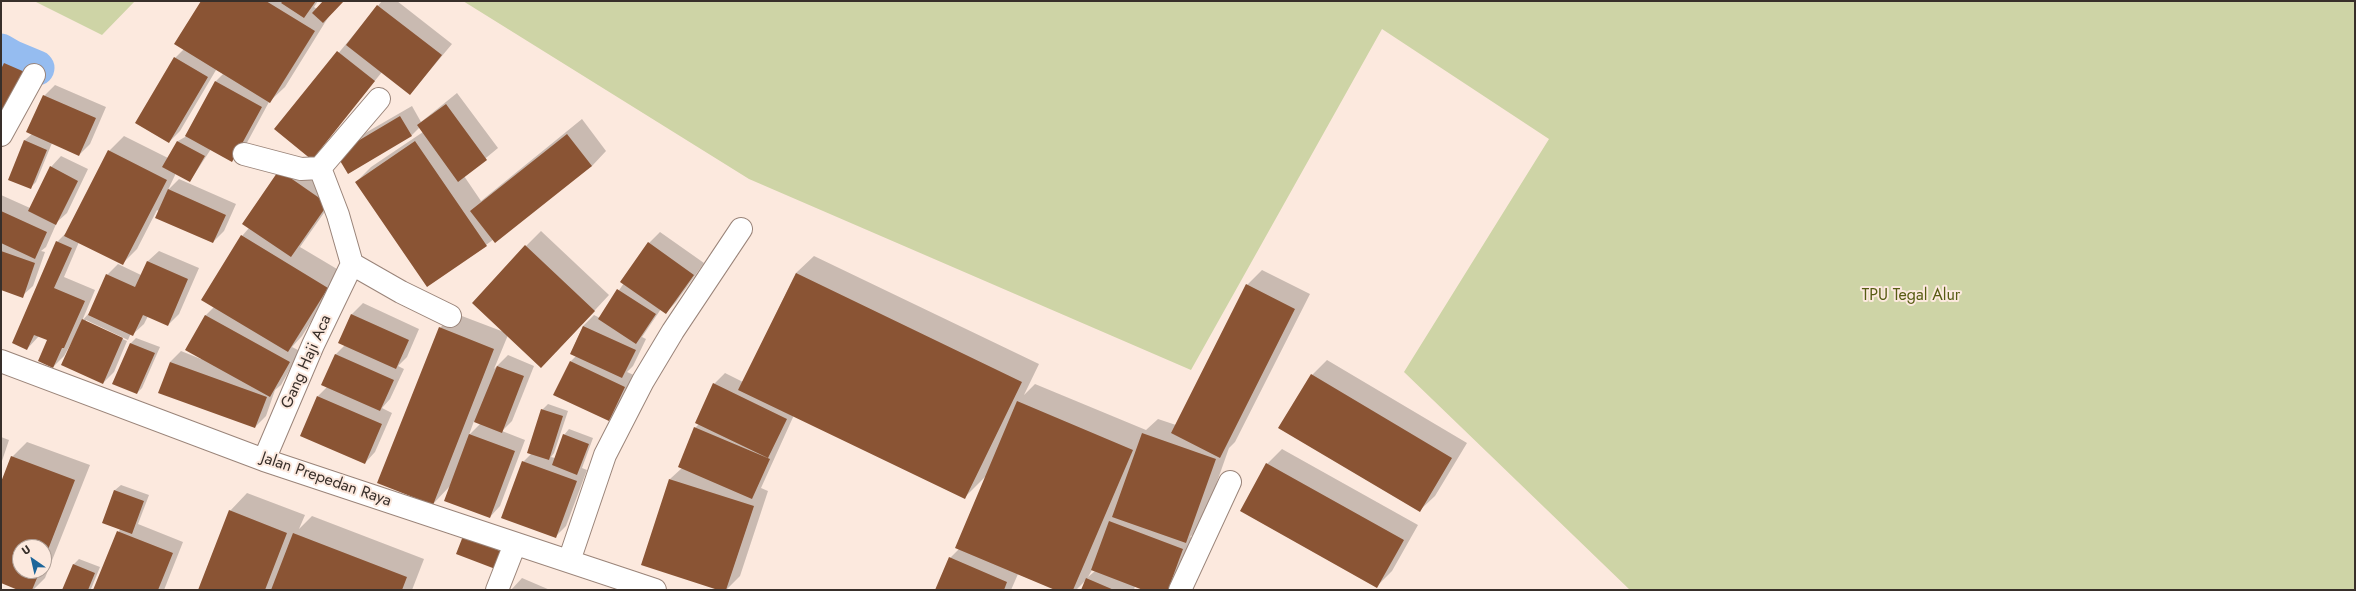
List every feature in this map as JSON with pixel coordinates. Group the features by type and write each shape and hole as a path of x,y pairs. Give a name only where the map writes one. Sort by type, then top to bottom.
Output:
{"street":[{"path":"1,135 34,75"},
{"path":"244,154 300,168 320,168 379,99"},
{"path":"320,168 338,215 352,264 401,292 450,316"},
{"path":"569,561 605,454 643,381 673,331 741,229"},
{"name":"Gang Haji Aca","path":"264,460 313,345 352,264"},
{"name":"Jalan Prepedan Raya","path":"1,361 264,460 655,590"},
{"path":"1180,590 1230,482"},
{"path":"497,590 515,544"}],"green space":[{"path":"34,1 135,1 102,35"},
{"name":"TPU Tegal Alur","path":"463,1 2355,1 2355,590 1630,590 1404,372 1549,139 1382,29 1191,370 749,179"}],"building":[{"path":"201,1 266,1 315,31 270,103 174,44"},
{"path":"283,1 316,1 304,18 281,3"},
{"path":"323,1 344,1 323,23 312,13"},
{"path":"377,5 442,55 410,95 346,45"},
{"path":"337,51 375,81 312,160 274,129"},
{"path":"174,57 208,77 169,143 135,123"},
{"path":"4,63 27,73 1,123 1,69"},
{"path":"215,81 262,107 232,162 185,136"},
{"path":"43,95 96,118 79,156 26,132"},
{"path":"446,104 487,160 458,182 417,125"},
{"path":"400,116 412,136 348,174 336,154"},
{"path":"567,134 592,166 495,243 470,211"},
{"path":"24,140 47,150 31,189 8,180"},
{"path":"177,141 205,156 190,182 162,167"},
{"path":"415,141 487,246 427,287 355,182"},
{"path":"108,150 167,180 123,265 64,236"},
{"path":"50,166 78,181 56,225 28,211"},
{"path":"279,170 328,204 291,257 242,224"},
{"path":"168,189 226,215 213,243 155,218"},
{"path":"1,211 47,232 35,259 1,243"},
{"path":"241,235 328,288 288,352 201,300"},
{"path":"56,241 72,248 54,288 85,301 64,348 62,348 53,368 38,361 47,340 34,335 27,350 12,343"},
{"path":"648,242 694,275 666,314 620,282"},
{"path":"525,245 595,311 541,368 472,303"},
{"path":"1,251 35,263 23,298 1,290"},
{"path":"147,261 188,279 168,326 143,315 133,336 88,315 106,274 135,287"},
{"path":"796,273 1022,382 965,499 738,390"},
{"path":"1246,284 1295,309 1220,458 1171,433"},
{"path":"617,289 656,314 636,344 598,319"},
{"path":"351,314 409,340 396,369 338,343"},
{"path":"205,315 290,362 270,397 185,350"},
{"path":"82,319 123,338 103,384 61,365"},
{"path":"583,326 636,350 622,378 570,354"},
{"path":"439,327 494,349 433,505 377,483"},
{"path":"130,343 155,353 137,394 112,384"},
{"path":"335,354 394,380 380,411 321,385"},
{"path":"570,361 625,387 609,421 553,395"},
{"path":"170,362 267,397 255,428 158,393"},
{"path":"497,366 524,376 502,433 474,422"},
{"path":"1311,374 1452,458 1420,512 1278,428"},
{"path":"713,383 787,419 768,458 695,423"},
{"path":"317,396 382,424 365,464 300,436"},
{"path":"1017,401 1133,450 1073,590 1055,590 955,548"},
{"path":"541,409 563,416 549,460 527,453"},
{"path":"694,427 770,459 752,499 678,467"},
{"path":"1142,433 1216,459 1186,543 1112,517"},
{"path":"469,434 515,451 490,518 444,501"},
{"path":"563,434 589,444 577,475 552,465"},
{"path":"11,456 75,480 52,539 12,539 12,579 37,579 32,590 18,590 1,583 1,482"},
{"path":"522,461 577,481 556,538 501,518"},
{"path":"1266,463 1404,540 1377,588 1240,511"},
{"path":"669,479 754,506 726,590 718,590 641,565"},
{"path":"114,490 144,501 132,534 102,523"},
{"path":"229,510 287,533 265,590 198,590"},
{"path":"1109,521 1183,549 1168,590 1143,590 1091,570"},
{"path":"117,531 173,553 158,590 93,590"},
{"path":"293,533 407,577 402,590 271,590"},
{"path":"463,536 505,553 498,570 456,554"},
{"path":"949,557 1007,582 1004,590 935,590"},
{"path":"73,564 95,573 88,590 62,590"},
{"path":"1086,578 1114,590 1081,590"}],"waterway":[{"path":"1,51 13,58 37,68"}]}
